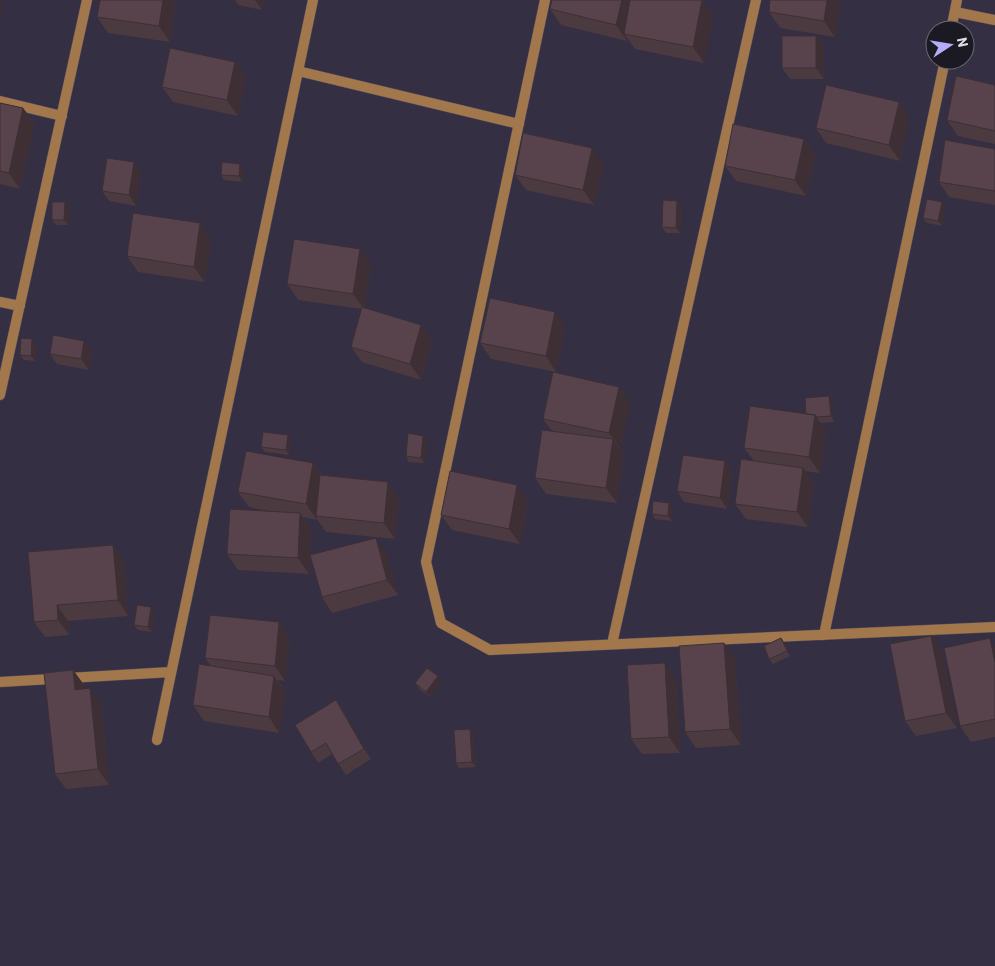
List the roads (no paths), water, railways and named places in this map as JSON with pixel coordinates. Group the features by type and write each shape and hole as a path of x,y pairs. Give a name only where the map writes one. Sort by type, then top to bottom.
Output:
{"street":[{"path":"0,395 87,0"},
{"path":"157,740 313,0"},
{"path":"545,0 426,562 441,623 490,650 995,627"},
{"path":"612,644 756,0"},
{"path":"953,20 957,0"},
{"path":"955,12 995,20"},
{"path":"824,635 942,70"},
{"path":"298,71 519,124"},
{"path":"0,101 62,116"},
{"path":"0,302 20,306"},
{"path":"0,682 171,672"}]}
